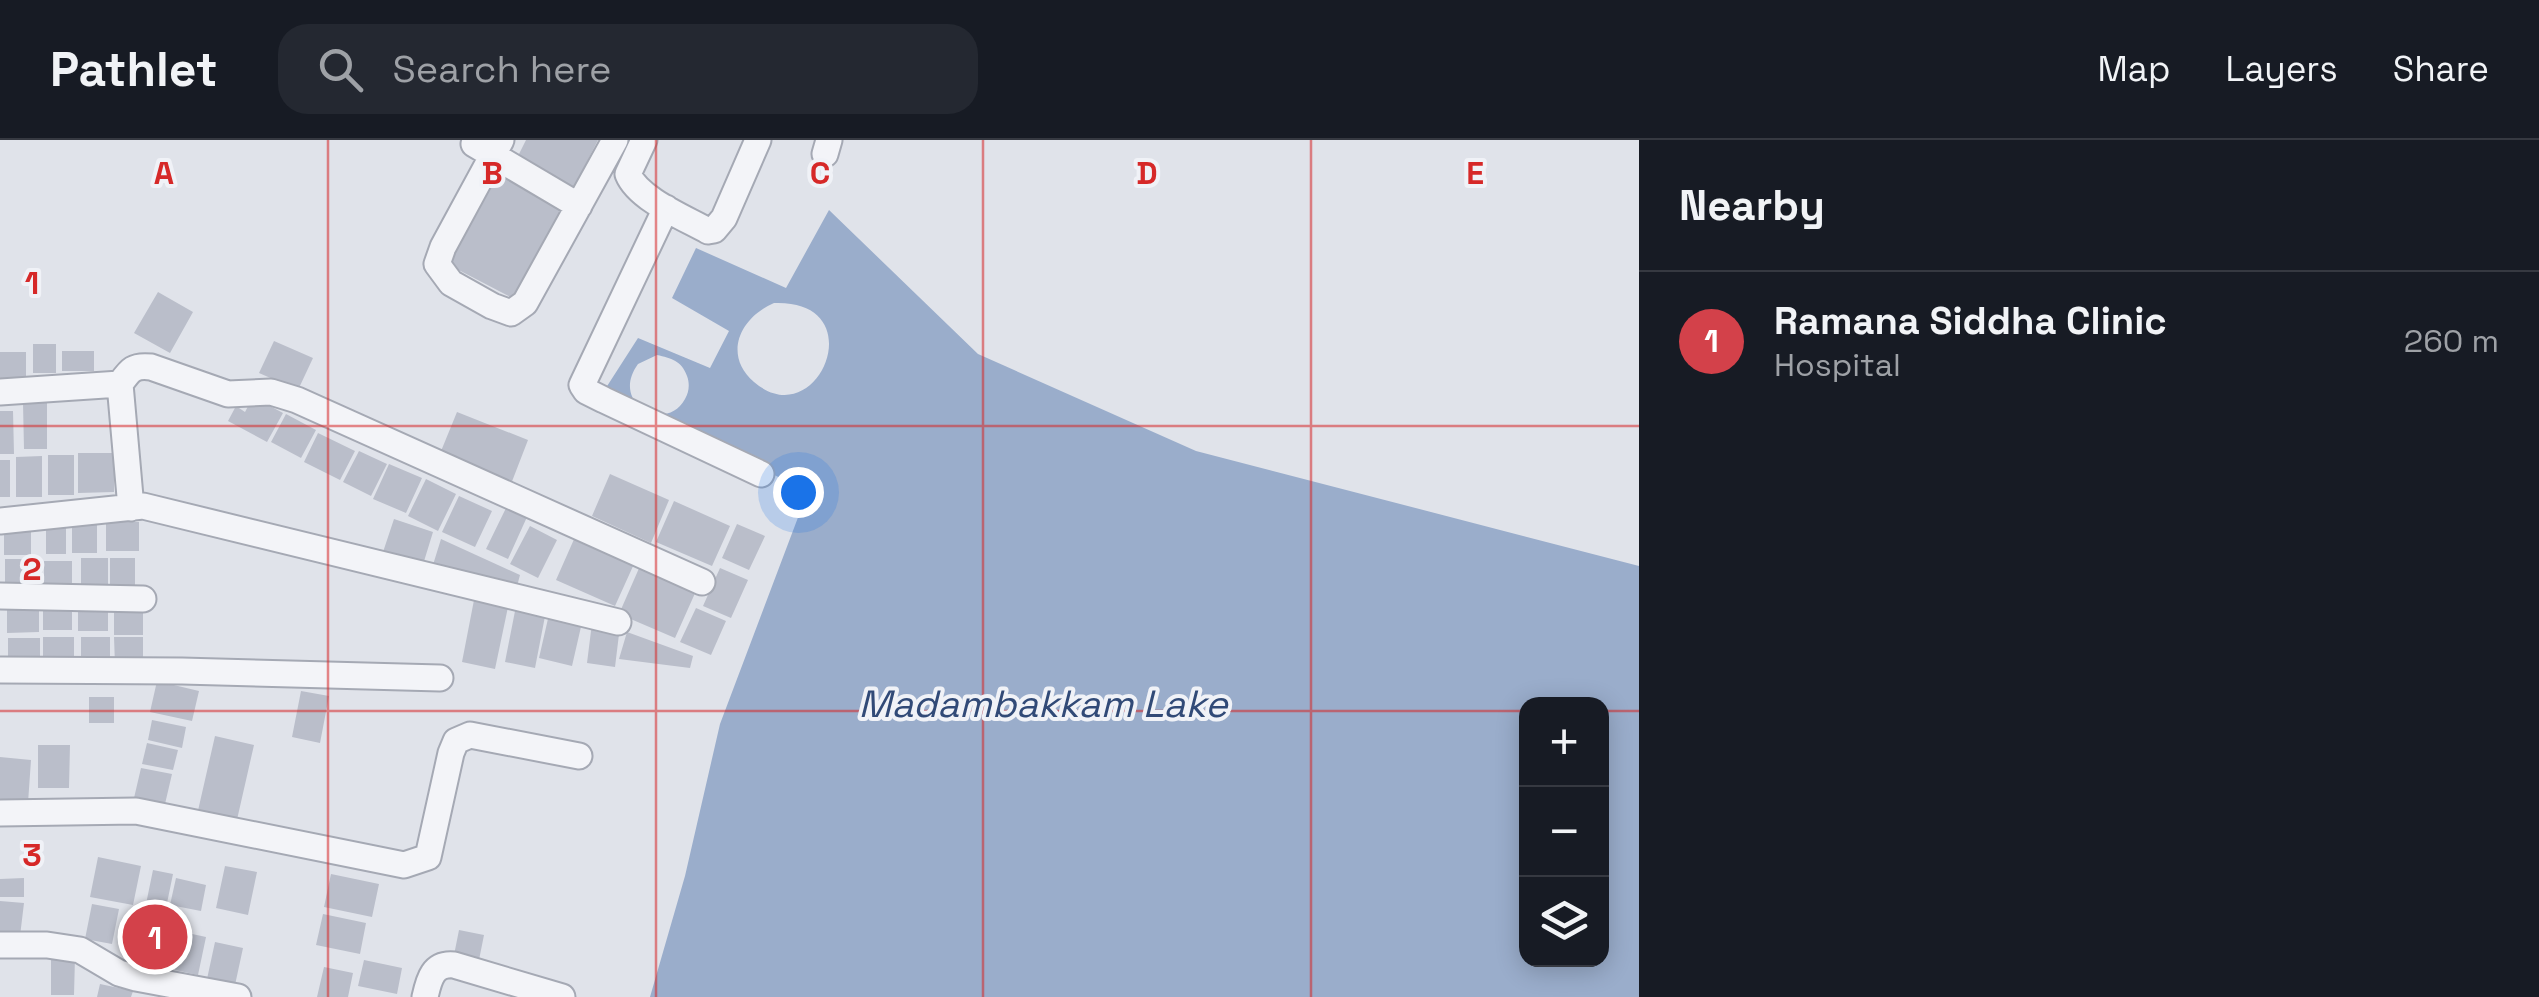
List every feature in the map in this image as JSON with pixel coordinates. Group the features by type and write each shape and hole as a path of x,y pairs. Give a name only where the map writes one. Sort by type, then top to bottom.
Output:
{"street":[{"path":"579,206 483,147 437,264 451,283 511,313 525,303 579,206 615,140"},
{"path":"644,140 628,174 632,184 708,230 714,230 724,218 758,140"},
{"path":"666,208 582,385 604,400 761,474"},
{"path":"131,508 120,384 138,366 228,394 271,392 296,400 702,582"},
{"path":"0,392 120,384"},
{"path":"0,520 143,506 618,622"},
{"path":"0,596 143,598"},
{"path":"0,670 440,678"},
{"path":"0,813 136,811 404,864 428,857 456,741 470,735 579,756"},
{"path":"0,945 80,950 119,973 238,997"},
{"path":"425,997 429,979 444,964 562,997"}],"water":[{"name":"Madambakkam Lake","path":"829,210 978,354 1196,451 1639,566 1639,997 650,997 685,876 720,724 808,491 602,394 638,338 710,368 729,331 672,298 696,248 786,288","holes":["774,303 805,308 822,321 829,341 826,362 815,380 798,392 777,394 754,382 744,371 739,360 740,337 752,317","657,355 679,364 688,379 685,399 666,414 644,410 630,391 638,364"]}],"building":[{"path":"526,140 598,140 571,193 514,164"},
{"path":"497,174 564,209 516,300 449,265"},
{"path":"158,292 193,312 170,353 134,333"},
{"path":"274,341 313,358 298,390 259,373"},
{"path":"33,344 56,344 56,373 33,373"},
{"path":"62,351 94,351 94,371 62,371"},
{"path":"0,352 26,352 26,379 0,379"},
{"path":"253,397 283,413 267,442 228,421 236,406 245,412"},
{"path":"23,403 47,403 47,449 24,449"},
{"path":"0,411 13,411 14,454 0,454"},
{"path":"457,412 528,440 511,484 439,456"},
{"path":"286,414 316,430 301,458 271,442"},
{"path":"318,433 355,451 340,480 304,462"},
{"path":"359,451 387,464 371,496 343,482"},
{"path":"78,453 114,453 114,492 78,493"},
{"path":"48,455 74,455 74,495 48,495"},
{"path":"42,456 42,497 16,497 16,457"},
{"path":"0,460 10,460 10,497 0,497"},
{"path":"389,464 422,478 406,513 373,499"},
{"path":"610,474 669,500 651,543 592,516"},
{"path":"426,479 456,494 438,531 408,516"},
{"path":"459,496 492,511 475,547 442,532"},
{"path":"674,501 730,526 712,566 656,542"},
{"path":"506,508 527,517 508,559 486,549"},
{"path":"394,519 433,532 421,571 381,558"},
{"path":"106,522 139,522 139,551 106,551"},
{"path":"72,523 97,523 97,553 72,553"},
{"path":"737,524 765,536 749,570 722,558"},
{"path":"46,526 66,526 66,554 46,554"},
{"path":"530,526 557,540 538,578 510,564"},
{"path":"4,527 31,527 31,555 4,555"},
{"path":"575,537 634,564 615,606 556,580"},
{"path":"441,539 520,575 516,590 432,568"},
{"path":"81,558 108,558 108,584 81,584"},
{"path":"110,558 135,558 135,588 110,588"},
{"path":"5,559 33,559 34,586 5,586"},
{"path":"44,561 72,561 72,584 44,584"},
{"path":"640,566 696,591 675,638 619,614"},
{"path":"720,568 748,580 731,618 703,606"},
{"path":"474,600 508,607 495,669 462,662"},
{"path":"114,606 143,606 143,635 114,635"},
{"path":"516,606 546,611 535,668 505,662"},
{"path":"78,607 108,607 108,631 78,631"},
{"path":"7,608 39,608 39,632 7,633"},
{"path":"43,608 72,608 72,630 43,630"},
{"path":"696,608 726,621 711,655 680,642"},
{"path":"550,610 583,618 572,666 539,658"},
{"path":"592,623 620,626 615,667 587,663"},
{"path":"627,632 693,656 690,668 619,659"},
{"path":"43,637 74,637 74,665 43,665"},
{"path":"81,637 110,637 110,663 81,663"},
{"path":"114,637 143,637 143,665 115,665"},
{"path":"8,638 40,638 40,665 8,665"},
{"path":"157,681 199,691 192,721 150,712"},
{"path":"301,691 329,696 320,743 292,737"},
{"path":"89,697 114,697 114,723 89,723"},
{"path":"152,720 186,727 182,748 148,740"},
{"path":"215,736 254,745 236,824 197,815"},
{"path":"147,743 178,750 173,770 142,764"},
{"path":"38,745 70,745 69,788 38,788"},
{"path":"0,757 31,760 28,803 0,802"},
{"path":"141,768 172,774 165,804 134,798"},
{"path":"98,857 141,866 133,905 90,897"},
{"path":"225,866 257,872 248,915 216,908"},
{"path":"153,870 173,874 166,908 146,904"},
{"path":"331,874 379,884 372,917 324,907"},
{"path":"24,878 24,897 0,897 0,879"},
{"path":"176,878 206,885 201,911 170,905"},
{"path":"0,901 24,903 20,936 0,934"},
{"path":"92,904 119,909 112,944 85,939"},
{"path":"323,914 366,923 360,954 316,945"},
{"path":"149,918 180,924 169,975 138,969"},
{"path":"459,930 484,935 479,960 454,955"},
{"path":"183,932 206,937 198,975 175,970"},
{"path":"215,942 243,948 235,985 207,979"},
{"path":"51,957 75,957 74,995 51,995"},
{"path":"364,960 402,968 397,994 358,986"},
{"path":"324,967 353,973 348,997 317,997"},
{"path":"100,984 133,991 131,997 97,997"}],"place":[{"name":"Ramana Siddha Clinic","path":"155,937"}]}
